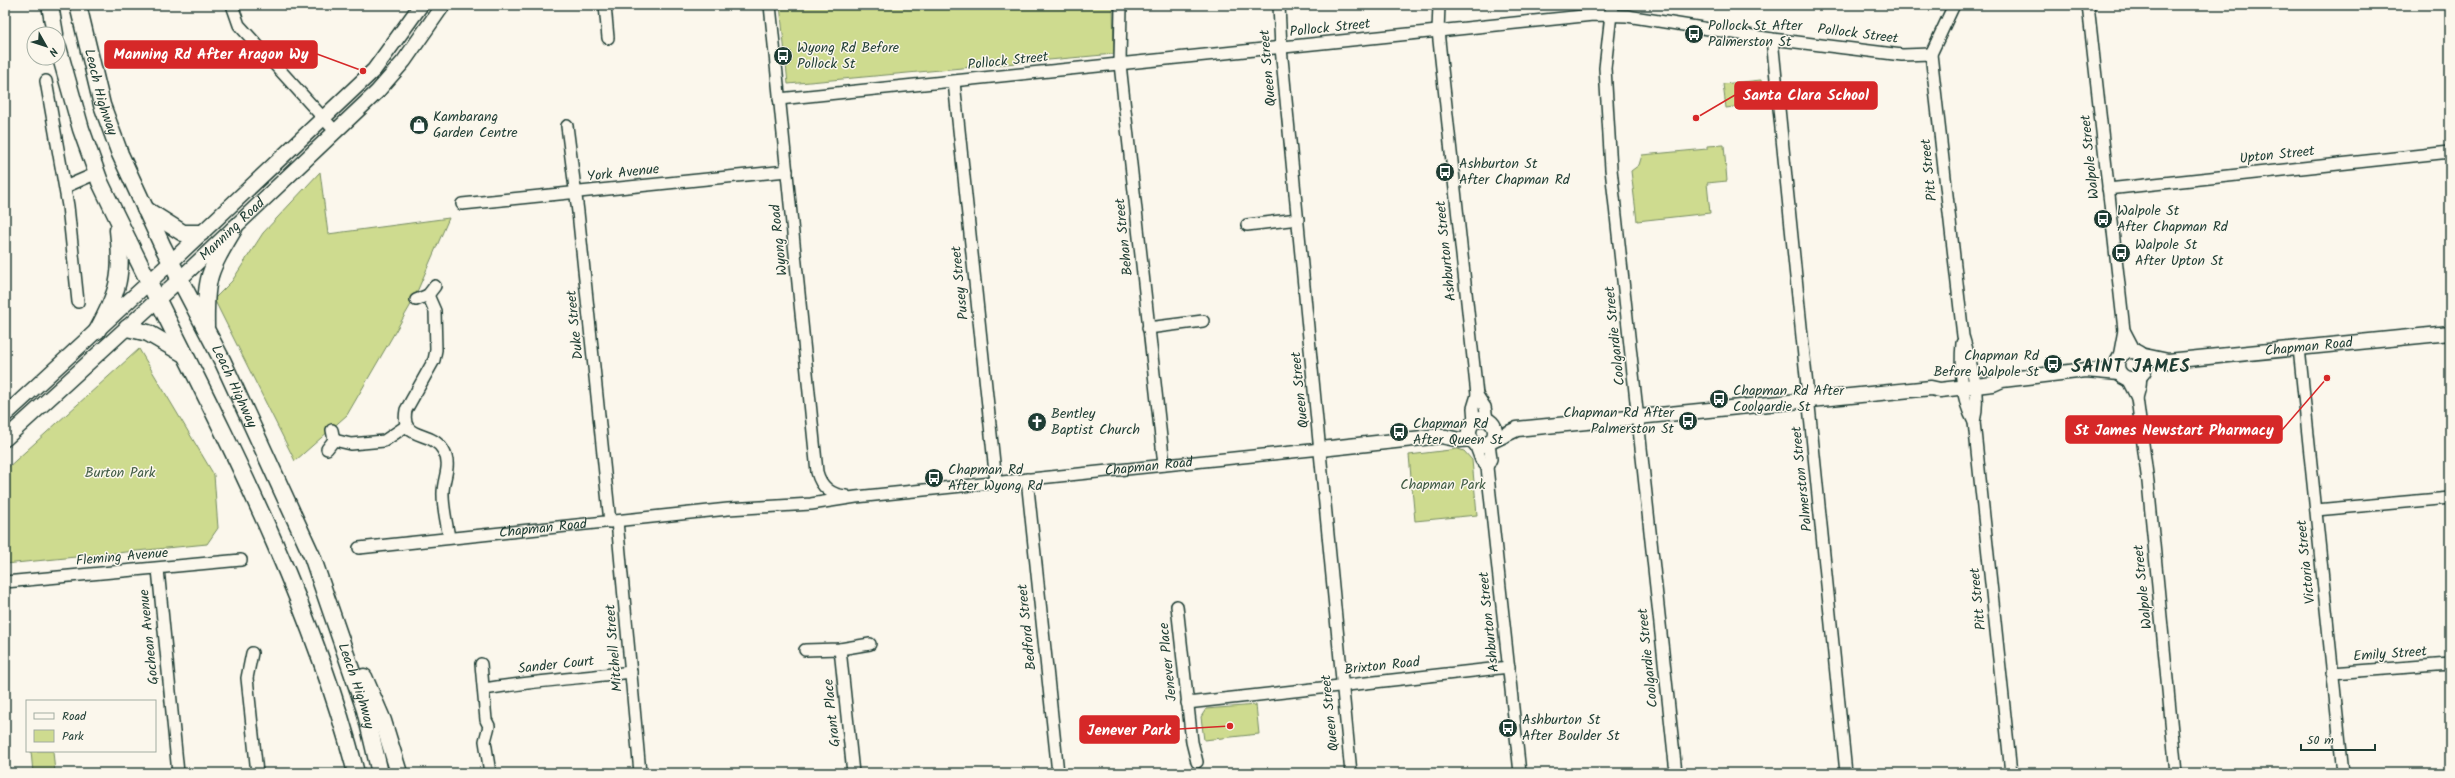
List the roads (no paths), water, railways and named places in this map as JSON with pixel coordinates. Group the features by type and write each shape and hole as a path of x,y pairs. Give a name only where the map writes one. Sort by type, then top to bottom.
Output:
{"highway":[{"path":"50,5 54,26"},
{"name":"Leach Highway","path":"78,5 102,105 120,154 144,208 223,362 312,556 352,667 365,710 380,773"},
{"name":"Leach Highway","path":"63,66 78,121 97,174 148,283 186,355 260,508 319,651 342,717 356,773"},
{"path":"144,208 183,233 201,233"},
{"path":"97,331 114,299 120,276 117,218"},
{"path":"206,329 207,281 213,264 234,229"},
{"path":"127,328 154,336 186,355"},
{"path":"312,556 383,721 398,773"},
{"path":"342,717 349,773"}],"main road":[{"name":"Manning Road","path":"5,414 171,262 378,64 421,5"},
{"name":"Manning Road","path":"5,439 234,229 392,78 443,5"},
{"name":"Chapman Road","path":"2142,372 2168,361 2450,333"},
{"path":"2127,352 2138,354 2144,362 2142,372 2134,378 2121,367 2127,352"},
{"name":"Chapman Road","path":"2138,354 2168,361"},
{"name":"Chapman Road","path":"1321,449 1441,436 1460,440 1481,432 1508,425 1517,429 1931,388 1936,383 1969,383 1992,377 2002,380 2121,367"}],"street":[{"path":"232,5 240,25 335,131"},
{"path":"605,5 608,38"},
{"name":"Wyong Road","path":"770,5 817,472"},
{"name":"Behan Street","path":"1121,5 1120,64 1164,465"},
{"name":"Queen Street","path":"1279,5 1281,48 1321,449 1351,773"},
{"name":"Ashburton Street","path":"1439,5 1438,31 1476,395 1485,407 1481,432 1491,458 1487,467 1520,773"},
{"path":"1931,54 1954,5"},
{"name":"Walpole Street","path":"2088,5 2124,330 2121,367 2137,398 2148,482 2176,773"},
{"name":"Pollock Street","path":"779,99 1281,48 1555,18 1611,10 1772,39 1902,55 1931,54"},
{"name":"Coolgardie Street","path":"1611,10 1605,68 1611,169 1676,773"},
{"name":"Palmerston Street","path":"1772,39 1846,773"},
{"name":"Pitt Street","path":"1931,54 1963,336 1961,355 1976,412 1974,422 2011,773"},
{"path":"46,81 65,187 78,302"},
{"name":"Pusey Street","path":"954,82 996,482"},
{"name":"Duke Street","path":"567,126 614,521"},
{"name":"Upton Street","path":"2108,189 2450,152"},
{"name":"York Avenue","path":"462,204 787,171"},
{"path":"65,187 97,174"},
{"path":"1248,225 1298,219"},
{"path":"416,300 428,295 435,286"},
{"path":"428,295 435,311 436,350 434,360 406,410 404,420 406,426 413,433 430,438 443,450 448,466 442,494 448,538"},
{"path":"1148,328 1203,322"},
{"name":"Walpole Street","path":"2124,330 2138,354"},
{"name":"Victoria Street","path":"2299,348 2343,773"},
{"name":"Walpole Street","path":"2137,398 2142,372"},
{"path":"331,440 351,444 384,441 406,426"},
{"name":"Chapman Road","path":"359,548 728,509 795,506 856,497 1321,449"},
{"name":"Chapman Road","path":"817,472 822,485 834,494 856,497"},
{"name":"Bedford Street","path":"1027,479 1058,773"},
{"path":"2316,510 2450,498"},
{"name":"Mitchell Street","path":"614,521 631,672 640,773"},
{"name":"Fleming Avenue","path":"5,582 158,570 241,560"},
{"name":"Gochean Avenue","path":"158,570 178,773"},
{"name":"Jenever Place","path":"1177,606 1187,703 1192,742 1197,762"},
{"path":"805,650 840,649 870,644"},
{"name":"Grant Place","path":"840,649 853,773"},
{"path":"252,653 247,678 257,773"},
{"path":"481,664 486,720 489,726 485,741 490,773"},
{"name":"Emily Street","path":"2332,673 2450,664"},
{"name":"Brixton Road","path":"1187,703 1509,666"},
{"name":"Sander Court","path":"484,689 535,681 562,681 631,672"}],"place":[{"name":"Pollock St After Palmerston St","path":"1694,34"},
{"name":"Wyong Rd Before Pollock St","path":"783,56"},
{"name":"Manning Rd After Aragon Wy","path":"363,71"},
{"name":"Santa Clara School","path":"1696,118"},
{"name":"Kambarang Garden Centre","path":"419,125"},
{"name":"Ashburton St After Chapman Rd","path":"1445,172"},
{"name":"Walpole St After Chapman Rd","path":"2103,219"},
{"name":"Walpole St After Upton St","path":"2121,253"},
{"name":"Chapman Rd Before Walpole St","path":"2053,364"},
{"name":"St James Newstart Pharmacy","path":"2327,378"},
{"name":"Chapman Rd After Coolgardie St","path":"1719,399"},
{"name":"Chapman Rd After Palmerston St","path":"1688,421"},
{"name":"Bentley Baptist Church","path":"1037,422"},
{"name":"Chapman Rd After Queen St","path":"1399,432"},
{"name":"Chapman Rd After Wyong Rd","path":"934,478"},
{"name":"Jenever Park","path":"1230,726"},
{"name":"Ashburton St After Boulder St","path":"1508,728"}],"district":[{"name":"SAINT JAMES","path":"2131,367"}],"park label":[{"name":"Burton Park","path":"120,473"},
{"name":"Chapman Park","path":"1443,485"}]}
